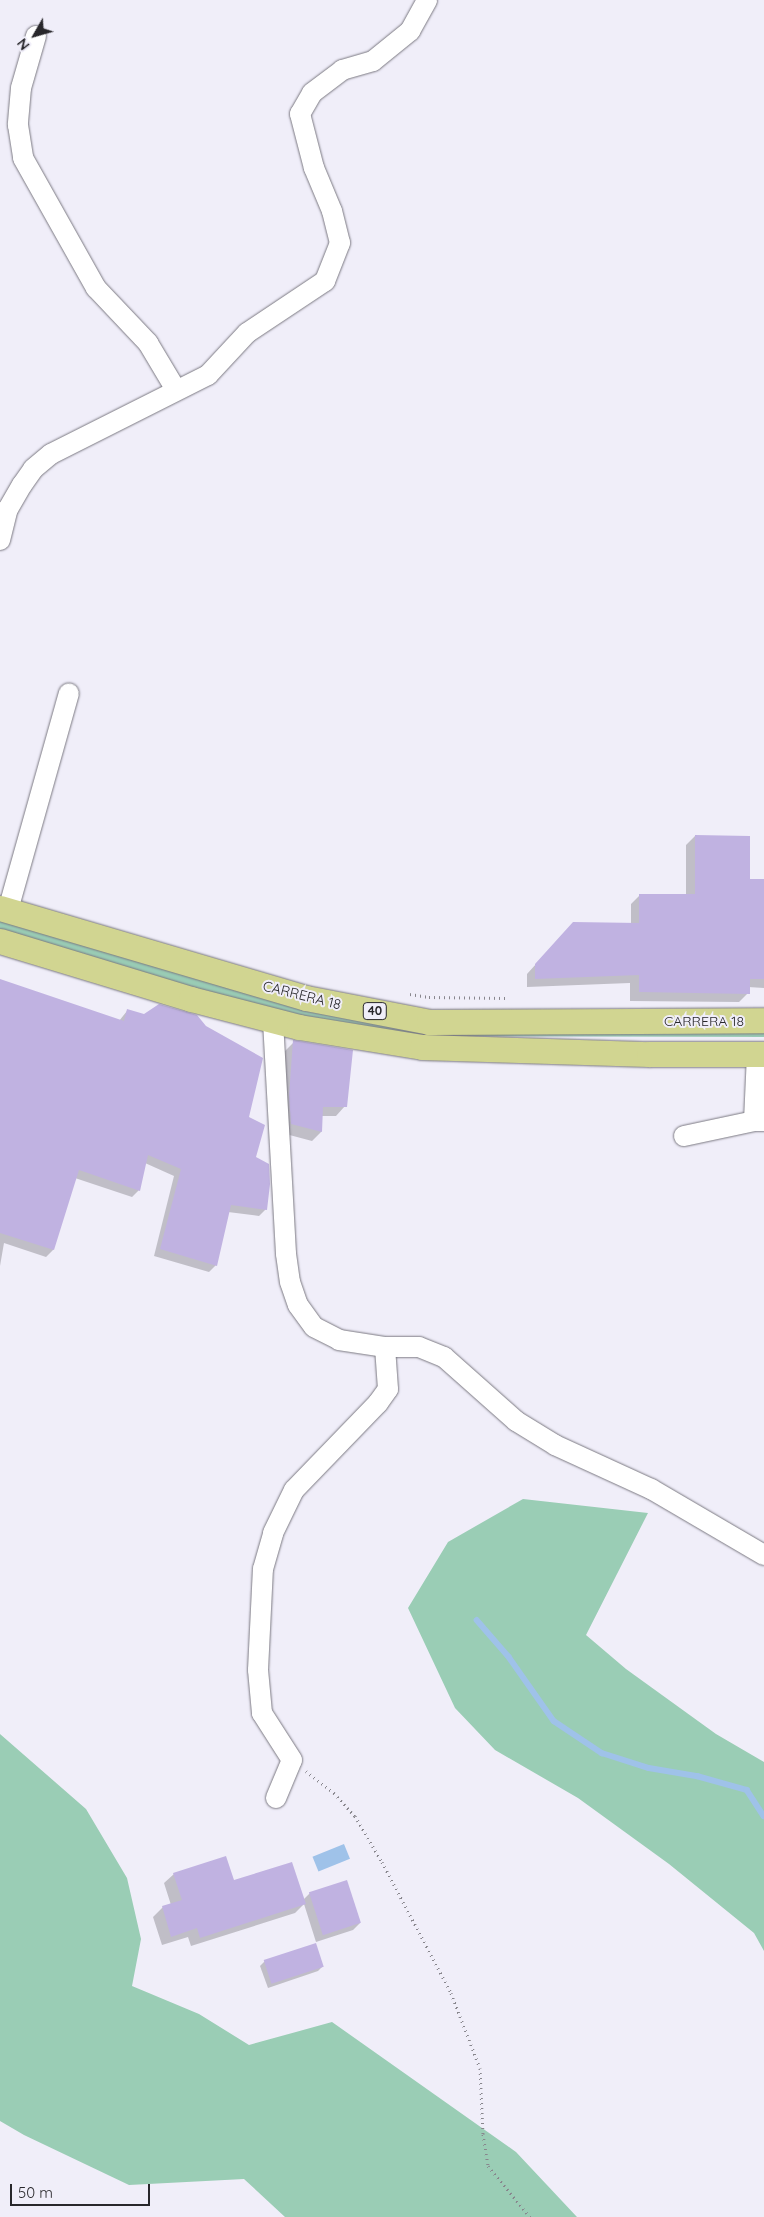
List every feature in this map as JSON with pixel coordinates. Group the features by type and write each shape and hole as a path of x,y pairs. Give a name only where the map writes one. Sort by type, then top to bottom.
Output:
{"main road":[{"name":"CARRERA 18","path":"4,909 306,998 429,1022 764,1020"},
{"name":"40","path":"0,941 191,999 274,1021 299,1027 422,1047 649,1054 761,1054"}],"street":[{"path":"0,540 8,509 33,469 51,454 208,375 247,333 325,281 340,243 332,211 314,168 300,114 312,93 342,70 373,61 410,31 427,0"},
{"path":"36,36 21,88 18,125 23,158 96,288 148,343 176,390"},
{"path":"4,909 69,693"},
{"path":"274,1021 286,1254 290,1282 298,1305 314,1327 339,1340 385,1347 419,1347 444,1357 516,1421 555,1445 651,1489 764,1555"},
{"path":"684,1136 759,1121 761,1054"},
{"path":"276,1798 292,1760 262,1713 258,1670 263,1570 273,1533 294,1490 378,1403 388,1389 385,1347"}],"path":[{"path":"292,1760 334,1793 355,1816 382,1862 451,1993 480,2068 483,2134 488,2166 530,2217"}],"green space":[{"path":"0,919 304,1007 764,1027 764,1037 420,1036 303,1017 187,986 0,930"},
{"path":"523,1499 648,1513 586,1635 626,1669 716,1734 764,1762 764,1951 754,1933 669,1864 578,1798 495,1750 455,1708 408,1608 448,1542"},
{"path":"0,1734 86,1809 127,1878 141,1939 132,1986 199,2014 249,2045 332,2022 516,2152 577,2217 285,2217 244,2179 129,2185 24,2135 0,2121"}],"water":[{"path":"344,1844 350,1859 318,1872 312,1857"}],"building":[{"path":"695,835 750,836 750,879 764,879 764,979 750,979 750,994 639,992 639,975 535,979 535,964 573,922 639,923 639,894 695,894"},
{"path":"0,979 124,1021 127,1009 144,1014 159,1004 197,1015 206,1026 263,1058 249,1117 265,1125 256,1157 269,1164 270,1184 267,1210 231,1205 217,1266 160,1249 181,1169 148,1155 140,1191 79,1170 54,1250 0,1233"},
{"path":"293,1040 353,1050 347,1107 323,1107 322,1132 291,1124 289,1096"},
{"path":"226,1856 234,1880 292,1862 306,1904 200,1938 197,1928 171,1937 162,1906 182,1900 173,1873"},
{"path":"347,1880 361,1923 323,1935 309,1892"},
{"path":"316,1943 324,1967 271,1984 264,1960"}],"waterway":[{"path":"477,1620 509,1657 554,1721 602,1753 649,1768 697,1776 747,1790 764,1816"}]}
